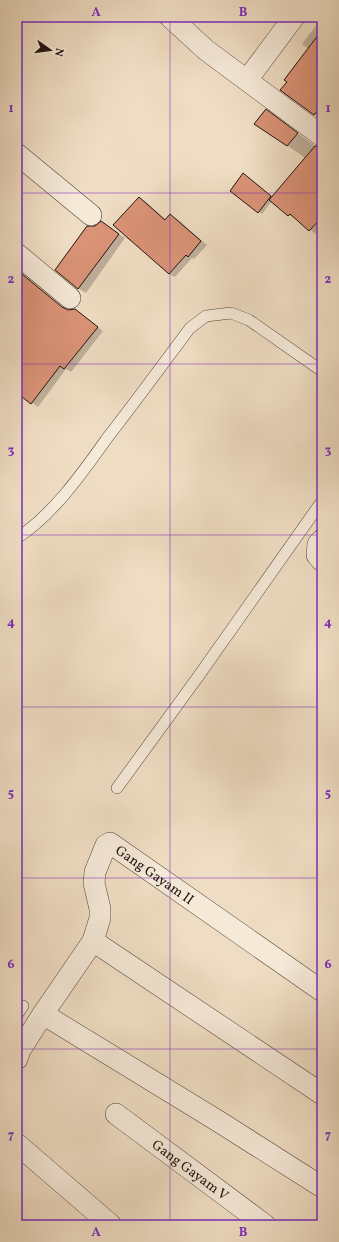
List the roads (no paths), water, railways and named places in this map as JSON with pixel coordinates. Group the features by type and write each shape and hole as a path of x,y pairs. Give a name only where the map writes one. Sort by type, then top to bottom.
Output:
{"street":[{"path":"170,17 206,50 322,136"},
{"path":"247,80 294,17"},
{"path":"17,154 91,215"},
{"path":"17,254 70,298"},
{"name":"Gang Gayam II","path":"17,1059 20,1050 43,1014 93,941 100,918 100,909 94,883 95,872 106,845 110,843 322,991"},
{"path":"93,941 322,1094"},
{"path":"43,1014 218,1121 322,1187"},
{"name":"Gang Gayam V","path":"116,1114 265,1225"},
{"path":"17,1144 111,1225"}],"lane":[{"path":"17,538 32,528 60,500 82,474 190,328 206,316 231,314 250,320 322,371"},
{"path":"117,788 200,674 322,501"}]}
